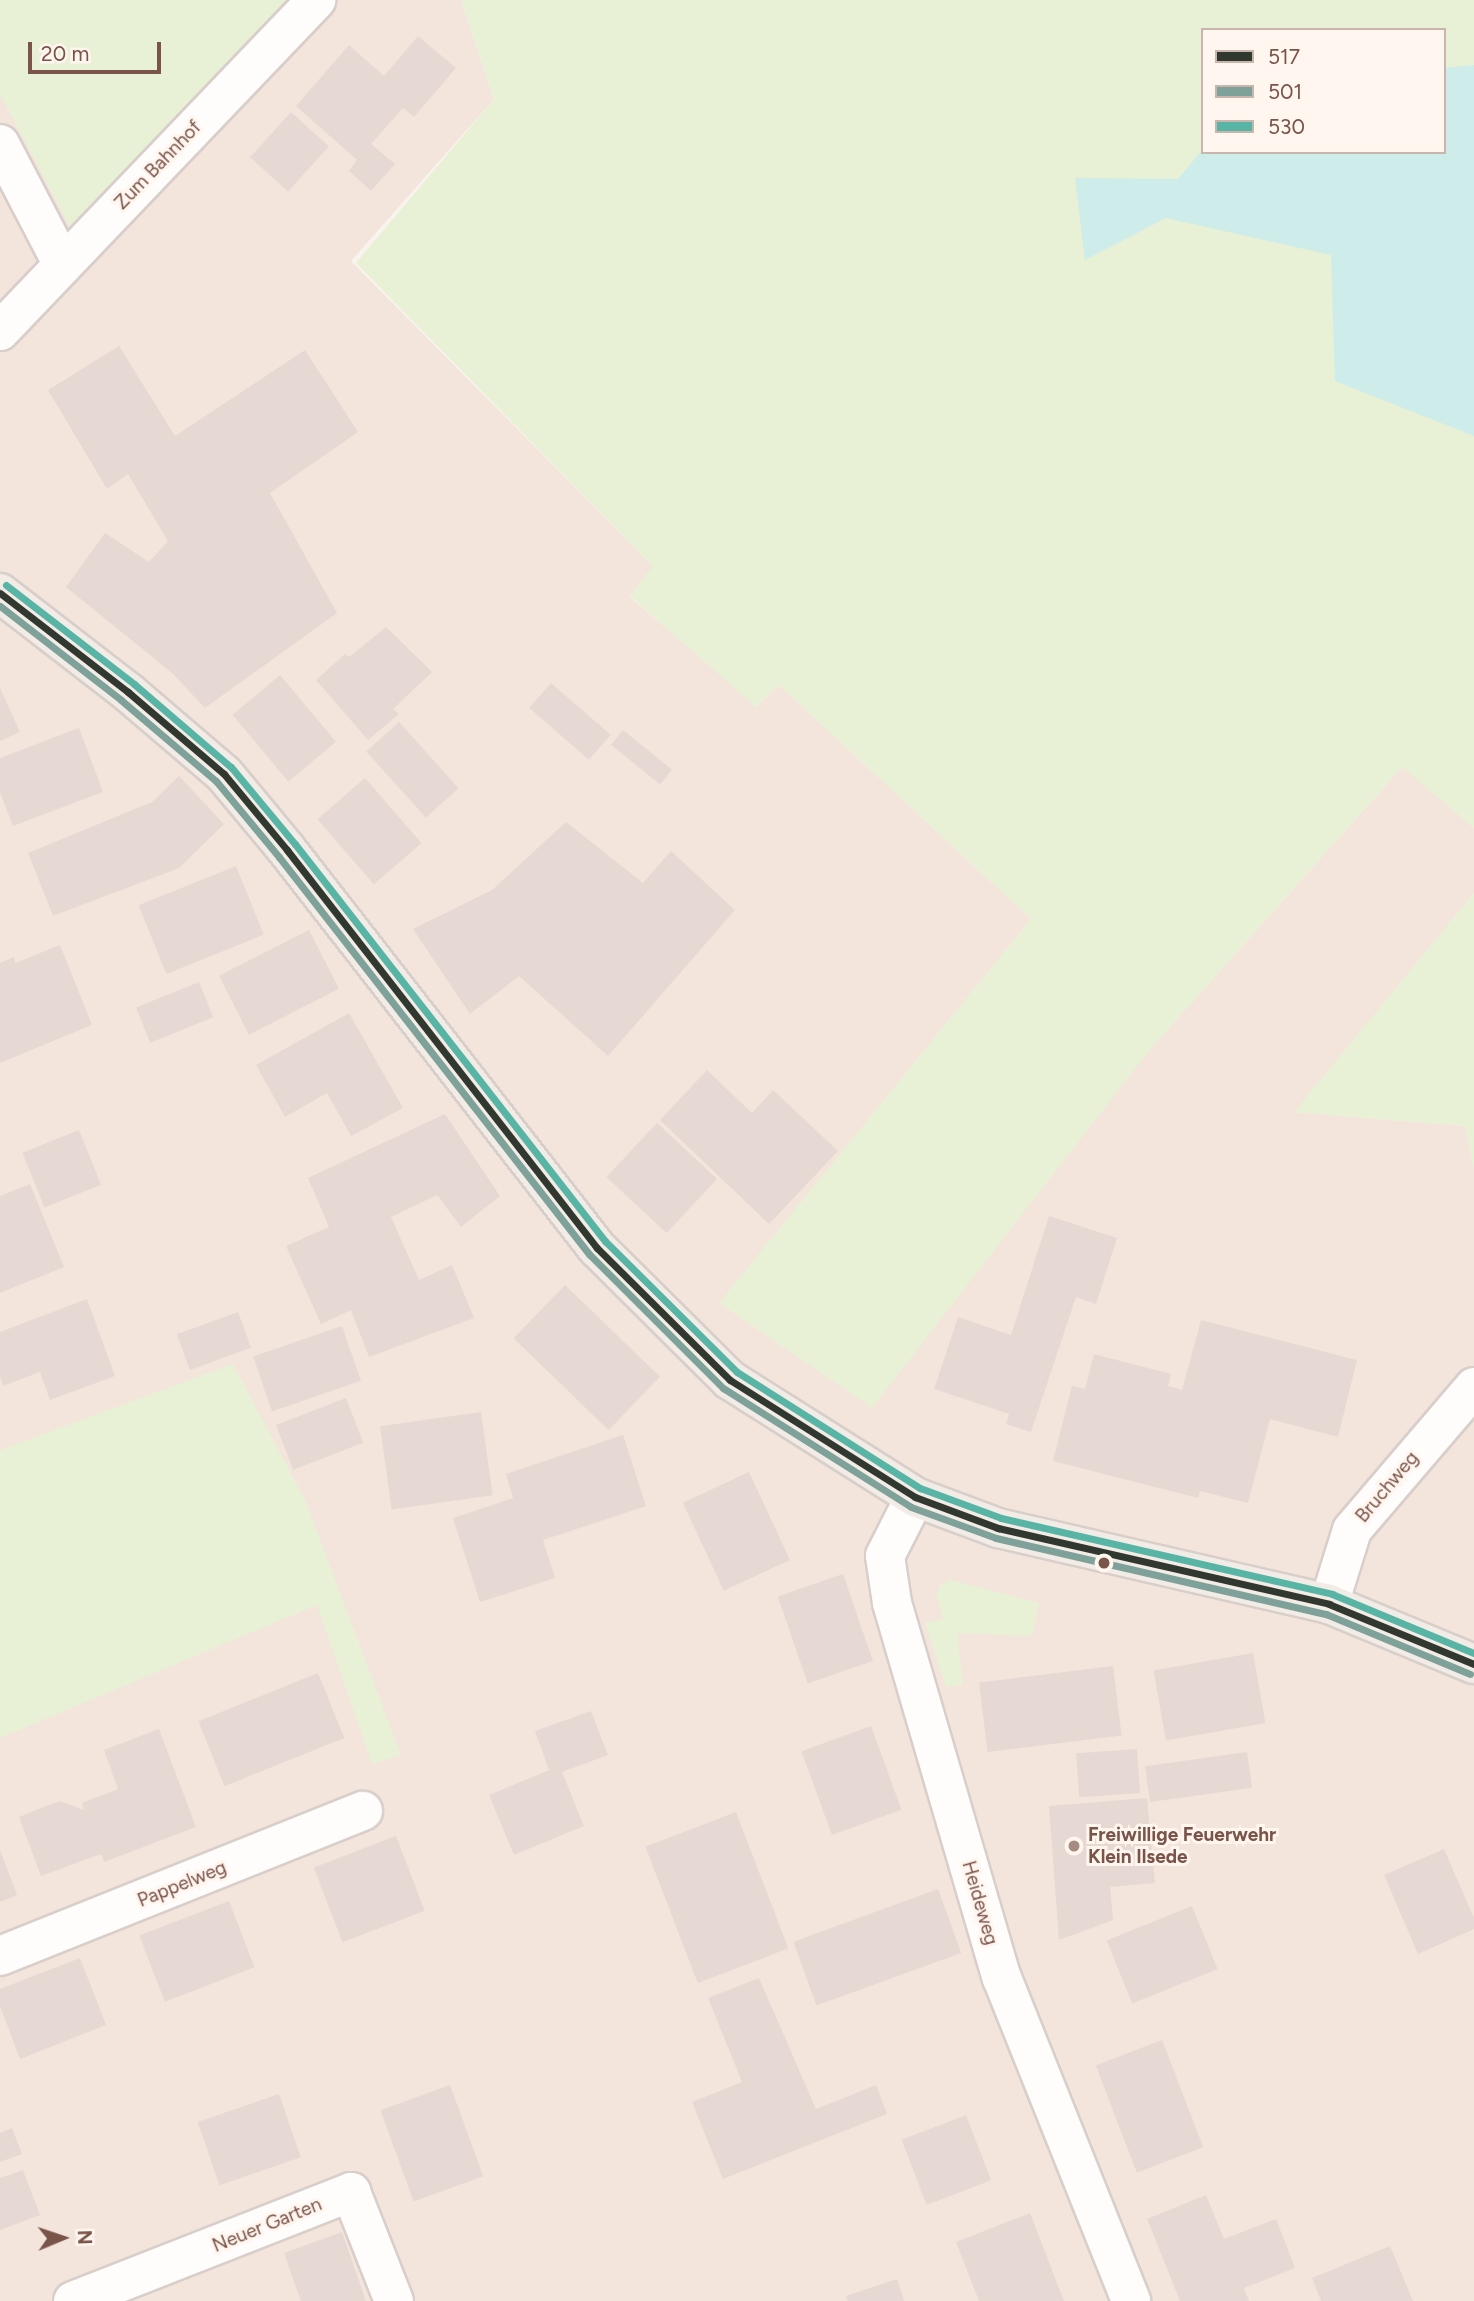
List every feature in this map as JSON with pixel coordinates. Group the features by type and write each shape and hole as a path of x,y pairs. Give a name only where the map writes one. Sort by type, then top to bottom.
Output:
{"main road":[{"path":"0,593 128,692 224,774 606,1258 730,1380 915,1497 998,1528 1329,1604 1474,1664"}],"street":[{"name":"Zum Bahnhof","path":"0,331 316,0"},
{"path":"0,144 62,265"},
{"name":"Bruchweg","path":"1329,1604 1352,1530 1474,1387"},
{"name":"Heideweg","path":"915,1497 885,1556 892,1603 1002,1978 1131,2301"},
{"name":"Pappelweg","path":"0,1956 363,1811"},
{"name":"Neuer Garten","path":"74,2301 351,2192 394,2301"}],"shaded area":[{"path":"0,0 461,0 494,99 351,261 653,566 630,597 757,706 779,685 1031,919 719,1304 1152,1047 1403,766 1474,828 1474,893 1295,1112 1465,1126 1474,1169 1474,2301 0,2301"}],"green space":[{"path":"0,0 293,0 71,229 0,94"},
{"path":"461,0 1474,0 1474,828 1402,767 1152,1047 872,1408 719,1303 1031,919 779,685 756,707 630,596 653,566 356,263 494,99"},
{"path":"1474,893 1474,1169 1465,1126 1294,1112"},
{"path":"233,1364 306,1502 401,1755 372,1764 317,1605 0,1738 0,1450"},
{"path":"951,1580 1039,1603 1032,1636 957,1633 963,1685 946,1687 925,1623 943,1619 936,1594 940,1585"}],"water":[{"path":"1474,65 1474,436 1335,381 1331,255 1166,218 1085,260 1075,178 1178,179 1201,151 1201,154 1446,154 1446,68"}],"building":[{"path":"418,36 456,68 414,117 403,108 371,144 395,164 371,191 349,171 357,160 296,106 349,45 384,76"},
{"path":"291,112 329,146 288,191 250,157"},
{"path":"119,346 175,436 305,350 358,432 270,493 337,613 205,708 172,673 66,587 105,533 149,562 168,541 128,474 107,489 48,390"},
{"path":"386,627 432,672 393,709 399,714 368,740 316,680 345,654 349,657"},
{"path":"280,675 336,742 288,781 233,715"},
{"path":"551,683 611,735 589,760 529,708"},
{"path":"0,688 20,732 0,741"},
{"path":"399,722 459,788 426,818 366,751"},
{"path":"79,728 103,792 13,826 0,792 0,758"},
{"path":"623,730 672,770 660,784 611,745"},
{"path":"179,776 224,824 179,868 53,916 28,853 152,802"},
{"path":"365,778 421,843 374,884 317,819"},
{"path":"566,822 643,883 671,851 735,910 608,1056 519,976 470,1014 413,929 492,890"},
{"path":"236,866 264,935 166,974 139,905"},
{"path":"309,930 339,989 249,1035 219,976"},
{"path":"60,945 92,1025 0,1063 0,963 14,957 15,963"},
{"path":"199,982 213,1017 150,1043 136,1007"},
{"path":"349,1013 403,1108 351,1136 327,1093 285,1117 256,1065"},
{"path":"707,1070 752,1113 773,1090 838,1151 769,1224 660,1120"},
{"path":"445,1114 500,1196 461,1227 437,1195 391,1217 419,1280 452,1265 474,1318 369,1357 351,1310 321,1324 286,1246 329,1227 308,1178"},
{"path":"657,1123 717,1179 667,1233 607,1177"},
{"path":"79,1130 101,1185 45,1208 22,1153"},
{"path":"30,1184 64,1267 0,1293 0,1196"},
{"path":"1049,1216 1117,1238 1096,1304 1076,1297 1031,1432 1006,1424 1009,1414 934,1389 958,1317 1011,1335"},
{"path":"565,1285 660,1377 609,1430 514,1338"},
{"path":"87,1299 115,1376 50,1400 40,1372 3,1386 0,1376 0,1332"},
{"path":"238,1312 251,1348 190,1370 177,1334"},
{"path":"1201,1320 1357,1360 1338,1437 1270,1419 1248,1503 1200,1491 1198,1498 1053,1461 1072,1386 1085,1389 1094,1354 1171,1374 1168,1386 1182,1390"},
{"path":"342,1326 361,1381 272,1411 253,1357"},
{"path":"346,1398 363,1443 293,1470 276,1425"},
{"path":"481,1412 493,1495 392,1509 380,1426"},
{"path":"623,1435 646,1506 543,1540 555,1578 480,1602 453,1518 513,1498 506,1474"},
{"path":"749,1472 790,1560 724,1591 683,1503"},
{"path":"843,1574 873,1661 808,1683 778,1596"},
{"path":"1253,1653 1265,1723 1166,1740 1154,1671"},
{"path":"1113,1666 1122,1735 988,1752 979,1682"},
{"path":"318,1673 344,1738 225,1786 198,1721"},
{"path":"591,1711 608,1755 562,1772 584,1826 514,1855 489,1795 549,1770 535,1731"},
{"path":"871,1726 901,1810 832,1835 801,1751"},
{"path":"159,1729 196,1827 104,1862 101,1854 41,1876 19,1817 59,1801 84,1810 82,1803 118,1789 104,1750"},
{"path":"1137,1749 1140,1793 1079,1797 1076,1753"},
{"path":"1247,1752 1252,1788 1150,1802 1145,1766"},
{"path":"1147,1798 1155,1883 1110,1887 1113,1920 1059,1940 1049,1806"},
{"path":"736,1812 788,1948 698,1983 645,1847"},
{"path":"396,1836 425,1911 343,1942 314,1868"},
{"path":"1444,1849 1474,1918 1474,1929 1418,1954 1384,1875"},
{"path":"0,1850 17,1895 0,1902"},
{"path":"938,1889 961,1953 817,2006 793,1942"},
{"path":"229,1901 254,1967 165,2002 139,1935"},
{"path":"1192,1906 1217,1969 1132,2004 1107,1940"},
{"path":"80,1958 106,2025 20,2059 0,2006 0,1989"},
{"path":"759,1978 816,2109 876,2085 887,2114 723,2179 692,2102 742,2082 708,1998"},
{"path":"1162,2040 1203,2147 1137,2173 1096,2065"},
{"path":"450,2085 483,2176 414,2201 380,2110"},
{"path":"279,2094 301,2157 219,2185 198,2122"},
{"path":"966,2115 991,2180 927,2205 902,2140"},
{"path":"12,2128 22,2154 0,2162 0,2133"},
{"path":"23,2170 40,2215 0,2230 0,2178"},
{"path":"1206,2195 1224,2239 1276,2219 1295,2268 1244,2288 1249,2301 1180,2301 1147,2219"},
{"path":"1030,2213 1064,2301 979,2301 956,2242"},
{"path":"342,2232 366,2301 301,2301 284,2253"},
{"path":"1390,2246 1413,2301 1321,2301 1312,2278"},
{"path":"897,2279 904,2301 848,2301 846,2296"}],"transit line":[{"name":"530","path":"6,585 134,684 231,767 295,844 605,1241 737,1372 920,1488 1001,1518 1332,1594 1474,1653"},
{"name":"517","path":"0,593 128,692 224,774 287,850 597,1248 730,1380 915,1497 998,1528 1329,1604 1474,1664"},
{"name":"501","path":"0,606 121,700 216,781 279,857 589,1254 723,1388 911,1507 996,1538 1326,1614 1470,1674"}],"place":[{"name":"Freiwillige Feuerwehr Klein Ilsede","path":"1074,1846"}]}
